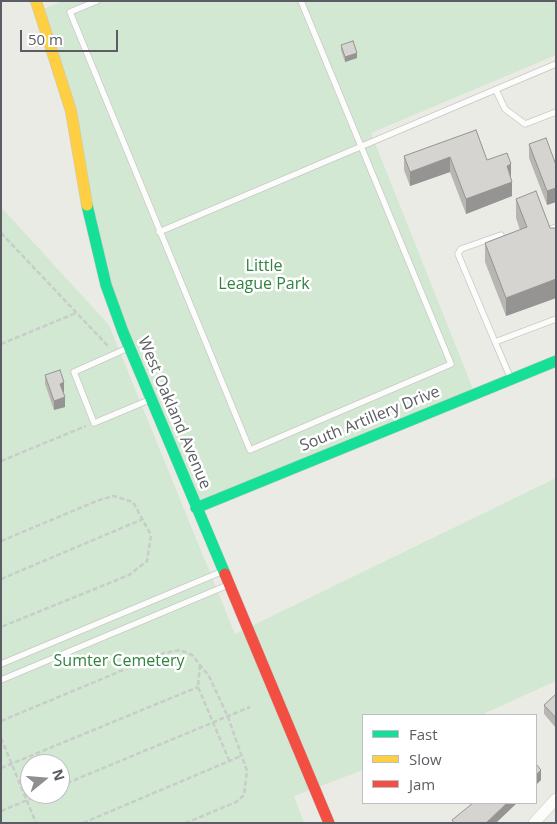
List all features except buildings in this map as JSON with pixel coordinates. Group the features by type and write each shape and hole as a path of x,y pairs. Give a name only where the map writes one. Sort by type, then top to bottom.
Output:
{"street":[{"name":"West Oakland Avenue","path":"36,1 71,111 97,256 129,348 329,823"},
{"name":"South Artillery Drive","path":"196,508 556,361"},
{"path":"534,823 556,799"}],"lane":[{"path":"97,1 70,12 250,450 451,364 301,1"},
{"path":"159,232 556,64"},
{"path":"496,90 505,109 525,124 556,112"},
{"path":"556,227 551,229 556,242"},
{"path":"501,235 461,249 458,254 512,379"},
{"path":"495,342 556,319"},
{"path":"129,348 74,372 94,423 151,399"},
{"path":"1,664 223,571"},
{"path":"1,680 229,584"}],"path":[{"path":"1,233 114,354"},
{"path":"1,344 76,312"},
{"path":"1,461 94,423"},
{"path":"1,541 99,500 114,496 133,502 144,519 151,535 147,561 129,575 1,627"},
{"path":"1,579 144,519"},
{"path":"1,721 164,653 180,650 192,655 209,676 228,717 246,771 244,795 236,802 186,823"},
{"path":"200,663 198,687 229,761"},
{"path":"1,768 198,687"},
{"path":"70,782 250,707"},
{"path":"1,738 20,783"},
{"path":"82,823 241,756"},
{"path":"1,811 20,803"},
{"path":"29,804 36,823"}],"green space":[{"name":"Little League Park","path":"62,1 556,1 556,55 371,133 475,394 196,508 123,332 39,11"},
{"name":"Sumter Cemetery","path":"1,207 109,325 235,634 556,478 556,681 483,714 362,714 362,770 294,796 304,823 1,823"}],"traffic: fast":[{"path":"87,205 106,285 123,332 225,574"},
{"path":"196,508 556,361"}],"traffic: slow":[{"path":"36,1 71,111 87,205"}],"traffic: jam":[{"path":"225,574 329,823"}]}
